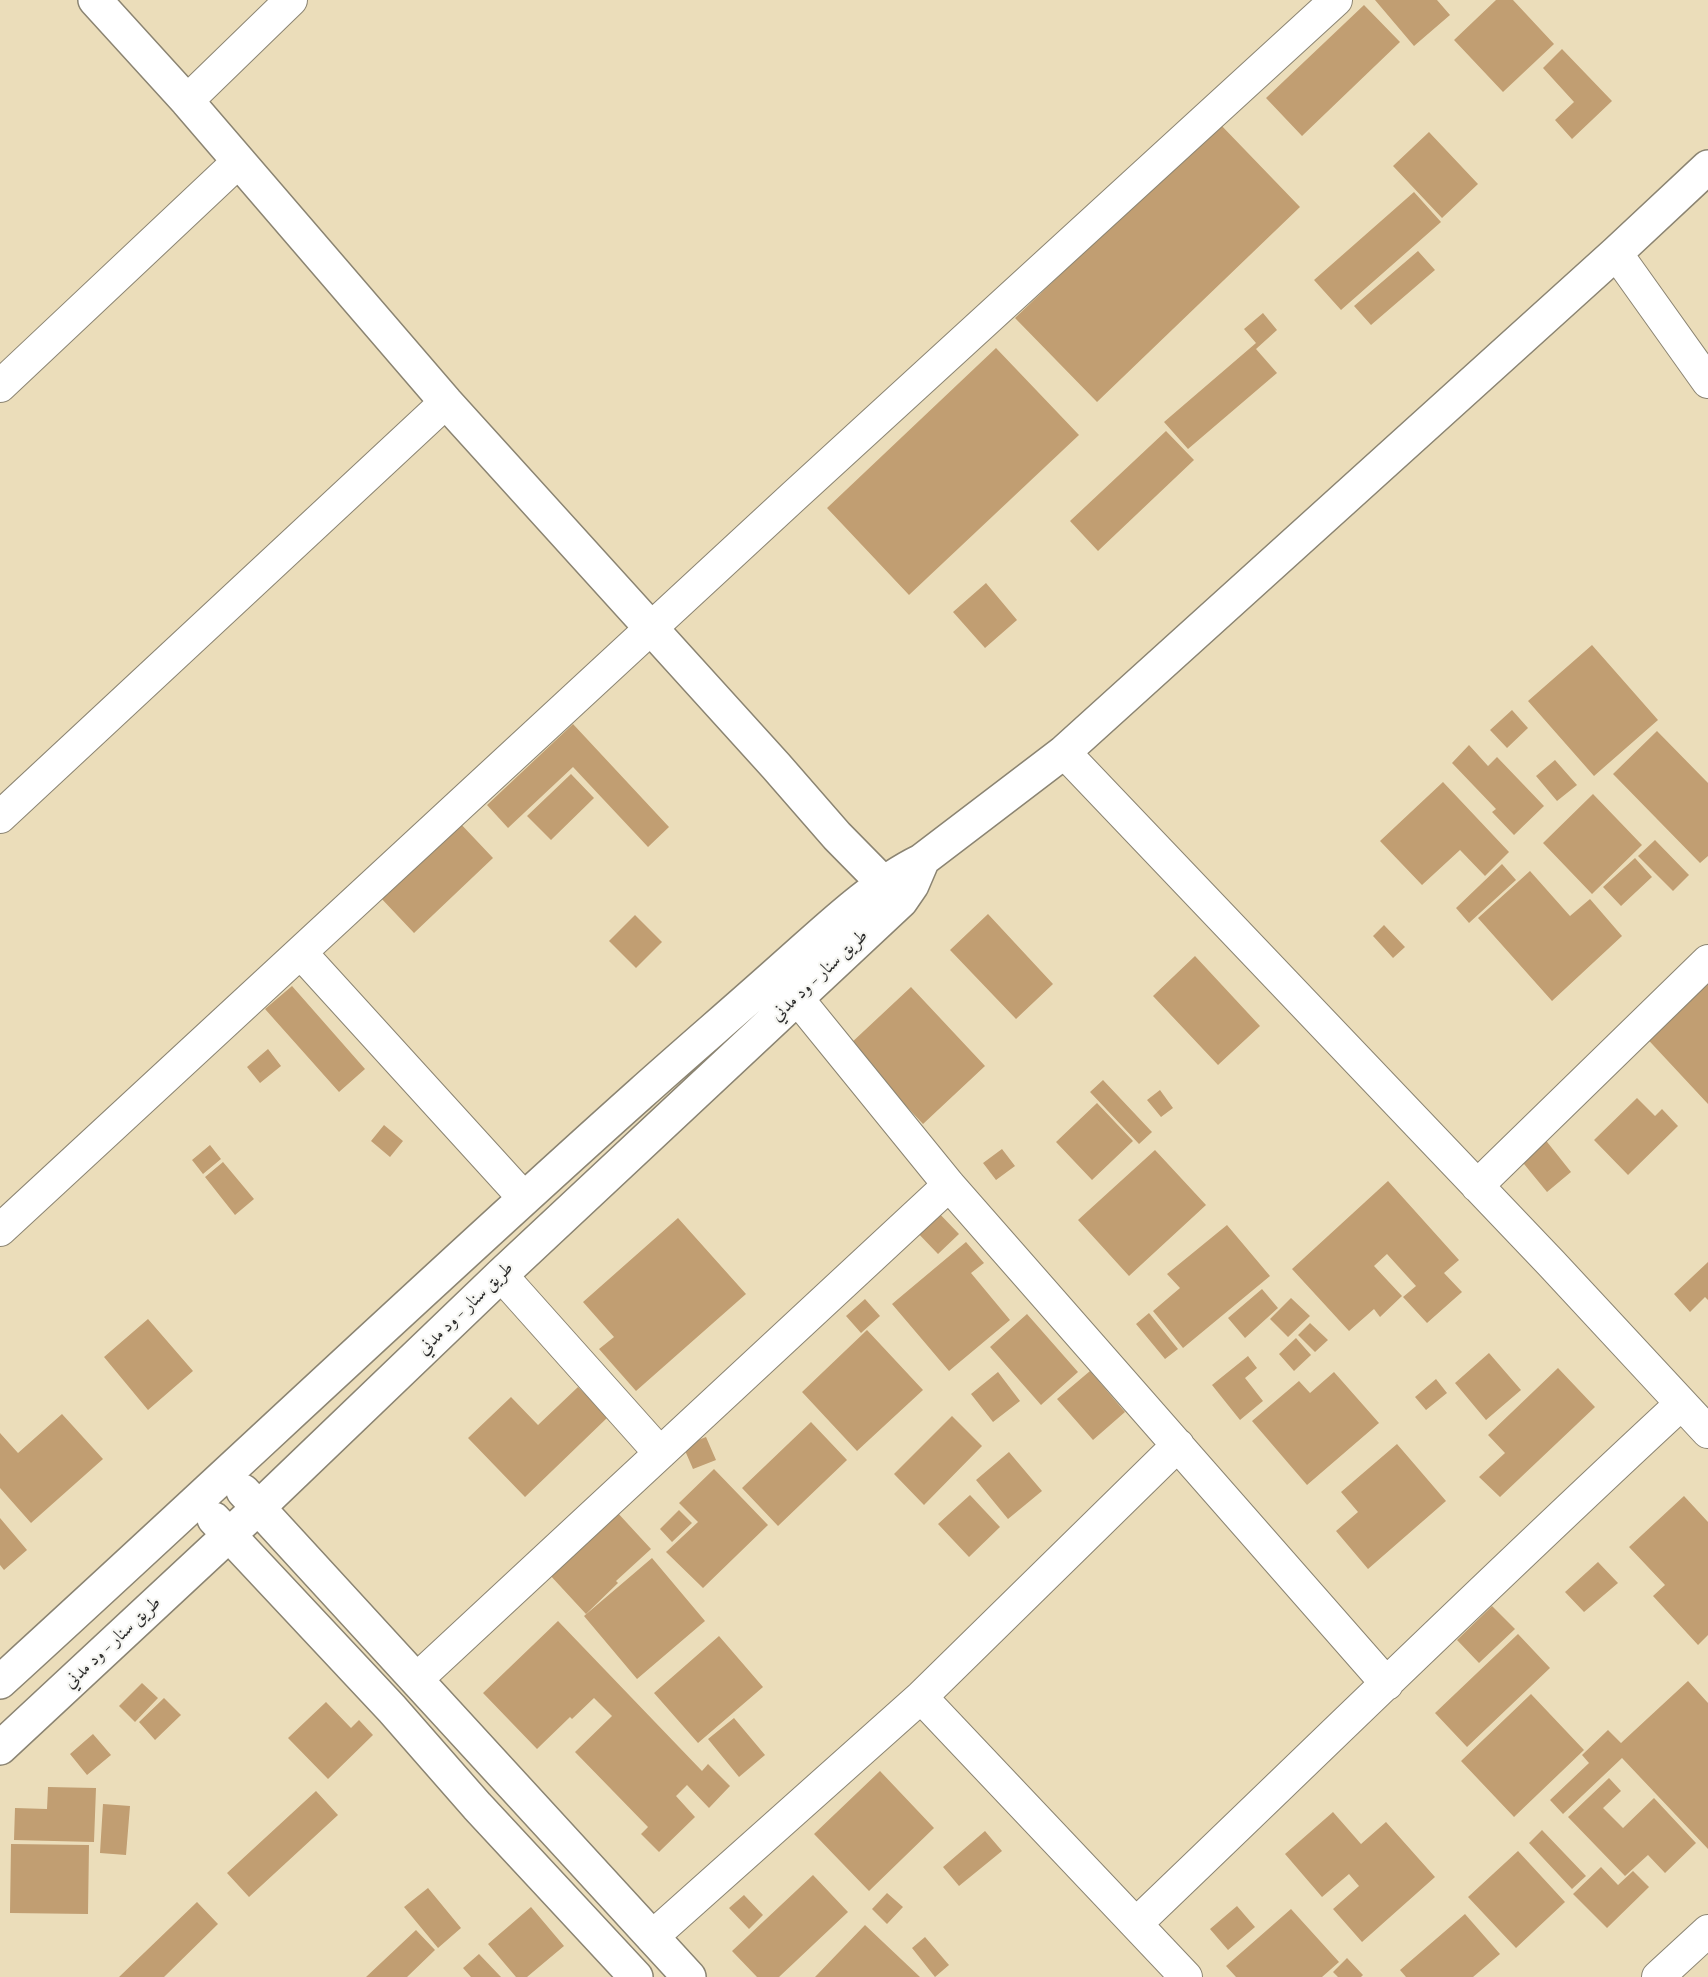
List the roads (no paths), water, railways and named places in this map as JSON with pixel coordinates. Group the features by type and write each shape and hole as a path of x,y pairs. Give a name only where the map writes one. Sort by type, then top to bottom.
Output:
{"street":[{"path":"95,0 187,101 446,402 837,836 892,893 904,870 921,861 1064,752 1616,254 1708,167"},
{"path":"187,101 291,0"},
{"path":"0,1230 1040,270 1336,0"},
{"path":"0,386 238,162"},
{"path":"1616,254 1708,382"},
{"path":"0,817 446,402"},
{"path":"1064,752 1551,1263 1708,1432"},
{"name":"طريق سنار - ود مدني","path":"0,1748 258,1508 501,1275 786,987 831,926 892,893"},
{"name":"طريق سنار - ود مدني","path":"0,1682 199,1502 524,1198 786,987 892,893"},
{"path":"301,953 524,1198"},
{"path":"1477,1186 1708,961"},
{"path":"786,987 949,1185 1387,1684"},
{"path":"417,1679 949,1185"},
{"path":"501,1275 660,1453"},
{"path":"1137,1923 1518,1556 1682,1404"},
{"path":"652,1937 921,1697 1178,1445"},
{"path":"228,1474 689,1977"},
{"path":"199,1502 392,1709 477,1806 636,1977"},
{"path":"921,1697 1186,1977"},
{"path":"1658,1977 1705,1939"}]}
